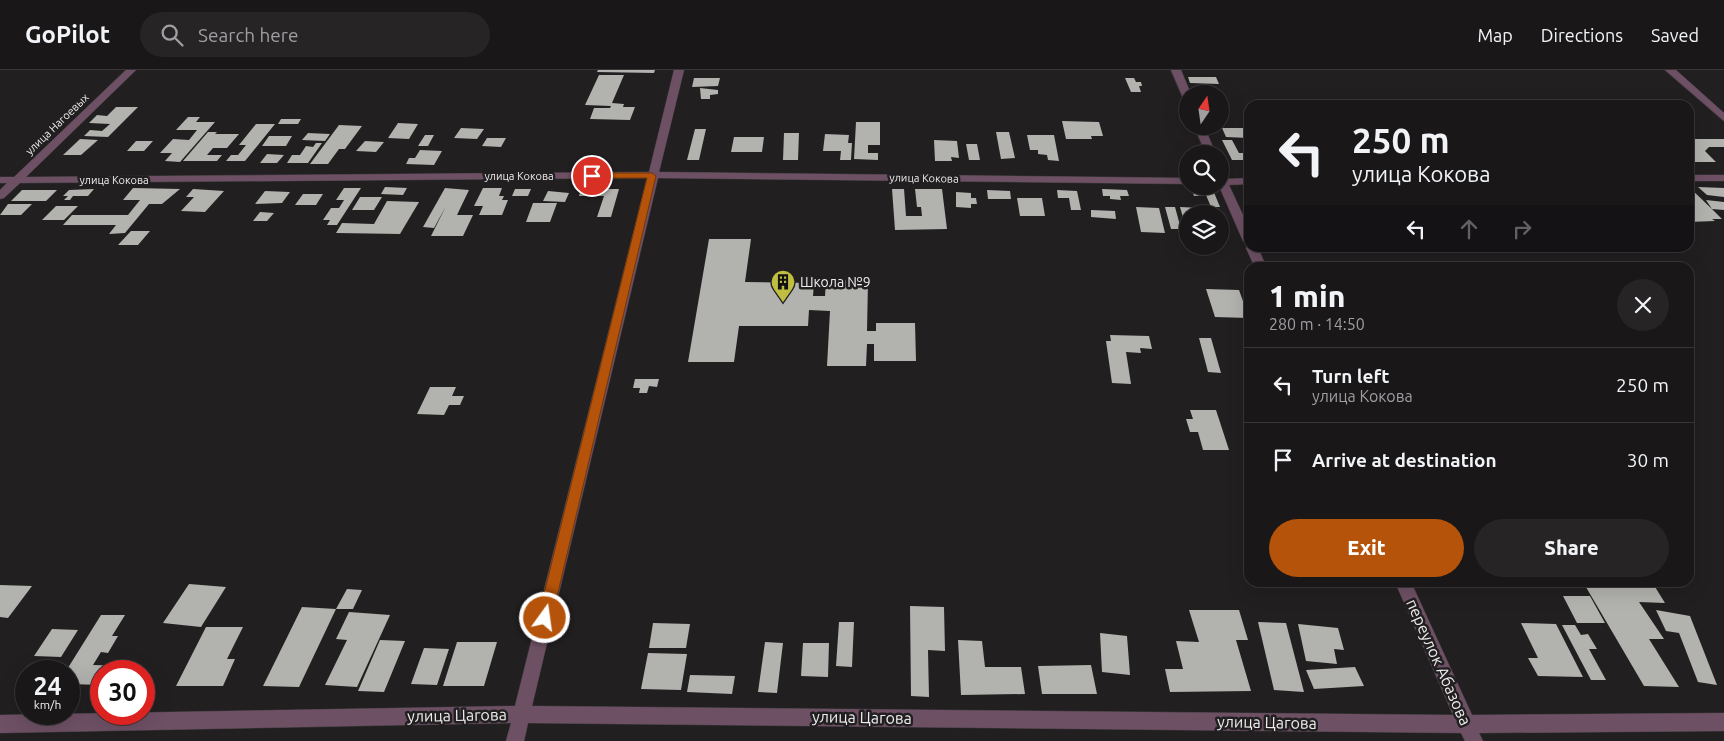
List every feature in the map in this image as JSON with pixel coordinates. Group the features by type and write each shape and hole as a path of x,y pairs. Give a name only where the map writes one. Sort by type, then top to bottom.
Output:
{"street":[{"name":"улица Нагоевых","path":"0,196 131,70"},
{"path":"515,741 679,70"},
{"path":"1176,70 1182,85"},
{"path":"1670,70 1724,118"},
{"name":"улица Кокова","path":"0,180 652,176 1179,181"},
{"path":"1694,178 1724,178"},
{"path":"1229,180 1244,181"},
{"path":"1228,195 1244,230"},
{"name":"переулок Абазова","path":"1405,587 1474,741"},
{"name":"улица Цагова","path":"0,724 521,714 1466,724 1724,722"}],"building":[{"path":"598,70 655,70 654,73 597,72"},
{"path":"599,75 624,75 612,103 624,104 623,107 635,107 630,120 590,119 594,108 610,108 611,106 585,105"},
{"path":"1188,77 1216,77 1219,84 1190,83"},
{"path":"694,78 720,78 718,86 692,87"},
{"path":"1125,78 1134,78 1136,82 1141,82 1142,86 1139,86 1141,92 1131,92"},
{"path":"700,88 718,90 718,94 710,95 710,99 701,99"},
{"path":"116,107 138,107 108,137 84,136 90,130 102,131 110,124 89,123 97,115 107,116"},
{"path":"188,117 200,117 196,122 215,122 180,162 165,161 172,153 160,153 173,139 189,140 197,130 176,130"},
{"path":"281,119 301,119 298,124 278,124"},
{"path":"1062,121 1099,122 1103,136 1091,136 1092,139 1066,139"},
{"path":"856,122 880,122 880,145 868,145 868,153 878,153 878,160 854,159"},
{"path":"398,123 418,124 409,139 388,138"},
{"path":"256,124 275,124 245,161 226,161 231,155 238,155 246,145 239,145"},
{"path":"339,125 362,126 345,149 339,149 328,164 310,164"},
{"path":"461,128 484,129 477,139 454,138"},
{"path":"1229,128 1244,128 1244,138 1226,137 1225,135 1229,135"},
{"path":"695,129 706,129 699,160 687,160"},
{"path":"208,132 217,132 215,134 239,134 227,148 213,148 207,155 222,155 217,161 183,161"},
{"path":"996,132 1009,132 1015,158 1001,159"},
{"path":"308,133 330,134 325,141 302,140"},
{"path":"784,133 799,133 798,160 783,160"},
{"path":"825,134 849,135 848,143 852,143 851,160 840,160 841,151 823,151"},
{"path":"425,135 434,135 428,146 418,146"},
{"path":"1027,135 1054,135 1059,161 1048,160 1047,155 1038,154 1038,150 1030,150"},
{"path":"269,136 292,136 286,146 262,146"},
{"path":"734,137 764,137 762,152 731,152"},
{"path":"487,138 506,138 501,147 482,146"},
{"path":"80,139 98,140 81,155 63,155"},
{"path":"1694,139 1724,139 1724,147 1709,147 1705,151 1716,162 1694,162"},
{"path":"934,140 957,141 959,158 951,157 952,161 935,161"},
{"path":"1222,140 1232,140 1239,153 1244,153 1244,160 1232,160 1229,154 1229,145 1224,145"},
{"path":"136,141 153,141 144,151 127,151"},
{"path":"365,141 384,142 376,152 356,151"},
{"path":"316,143 322,143 308,163 287,163 292,155 300,155 306,146 313,147"},
{"path":"966,144 977,144 980,160 969,160"},
{"path":"420,150 442,151 434,165 406,164 409,158 415,158"},
{"path":"267,154 284,155 277,163 260,163"},
{"path":"385,187 407,188 403,195 381,194"},
{"path":"1698,187 1724,188 1724,197 1707,195"},
{"path":"133,188 180,189 162,204 149,204 125,233 109,234 116,225 63,225 72,215 128,215 140,200 123,200"},
{"path":"344,188 361,188 337,225 327,225 330,220 323,220 331,208 339,208 344,200 336,200"},
{"path":"445,188 469,190 457,215 473,215 463,236 431,236 446,206 434,228 423,227"},
{"path":"483,188 502,188 499,196 504,196 502,200 508,200 502,215 479,215 483,206 474,206"},
{"path":"94,189 88,196 73,196 70,200 64,200 68,196 63,196 69,190"},
{"path":"193,189 224,191 205,212 181,211 194,197 186,197"},
{"path":"515,189 531,189 528,196 512,196"},
{"path":"581,189 619,189 611,217 597,217 604,196 579,196"},
{"path":"892,189 904,189 906,216 922,216 921,207 917,207 915,189 942,189 947,229 895,230"},
{"path":"1102,189 1127,190 1129,196 1120,196 1121,200 1110,199 1110,196 1103,196"},
{"path":"22,190 57,190 46,201 11,201"},
{"path":"987,190 1010,191 1011,199 988,199"},
{"path":"1057,190 1077,191 1081,210 1071,210 1069,198 1058,198"},
{"path":"265,191 290,192 282,203 255,204"},
{"path":"548,191 569,193 565,202 543,201"},
{"path":"956,192 971,193 971,198 976,198 977,204 971,204 971,208 956,207"},
{"path":"1694,192 1722,219 1712,219 1715,221 1694,222"},
{"path":"303,194 323,194 316,205 295,205"},
{"path":"1206,195 1215,195 1219,205 1210,205"},
{"path":"360,197 382,197 374,210 352,210"},
{"path":"1017,198 1042,198 1045,216 1020,216"},
{"path":"1706,200 1724,202 1724,210 1712,209"},
{"path":"387,201 419,202 400,234 336,233 342,223 374,224"},
{"path":"533,203 557,203 550,222 526,222"},
{"path":"8,204 32,204 21,215 0,215"},
{"path":"56,206 78,206 64,220 42,220"},
{"path":"1136,207 1159,208 1165,233 1141,232"},
{"path":"1165,207 1175,207 1179,222 1179,229 1171,229"},
{"path":"1091,210 1115,211 1116,219 1091,217"},
{"path":"260,212 274,213 267,221 253,221"},
{"path":"131,231 150,231 138,245 118,245"},
{"name":"Школа №9","path":"709,239 751,239 745,282 814,283 813,296 825,296 826,280 868,281 867,331 876,331 876,323 915,323 916,361 874,361 874,344 867,344 866,366 827,366 830,311 809,310 808,326 739,326 734,362 688,362"},
{"path":"1206,289 1239,290 1244,304 1244,318 1215,317"},
{"path":"1110,335 1149,336 1152,349 1140,348 1141,353 1126,352 1131,384 1112,383 1106,341 1111,341"},
{"path":"1199,338 1211,338 1221,373 1208,372"},
{"path":"635,379 659,379 657,387 649,386 647,393 639,393 640,388 633,388"},
{"path":"430,387 456,387 452,396 464,396 460,405 449,405 444,415 417,414"},
{"path":"1190,410 1216,410 1229,450 1203,450 1198,432 1190,432 1186,419 1193,419"},
{"path":"189,584 226,587 201,627 163,623"},
{"path":"0,585 32,586 8,618 0,617"},
{"path":"1586,587 1655,587 1665,603 1639,602 1664,639 1649,639 1679,687 1644,686"},
{"path":"347,589 362,590 353,609 336,609"},
{"path":"1563,596 1590,596 1605,623 1577,623"},
{"path":"910,606 944,607 945,651 928,650 929,697 911,696"},
{"path":"302,607 336,609 299,687 263,686"},
{"path":"1189,610 1239,610 1248,640 1236,640 1251,691 1170,692 1165,669 1183,669 1176,641 1199,642"},
{"path":"1656,610 1690,616 1717,685 1698,682 1679,633 1666,631"},
{"path":"349,612 390,615 357,687 325,685 347,640 336,639"},
{"path":"101,615 125,615 112,636 118,636 108,653 101,652 96,660 90,660 90,685 80,684 80,660 73,660"},
{"path":"839,622 854,622 852,667 836,666"},
{"path":"1258,622 1286,623 1304,692 1274,690"},
{"path":"653,623 690,624 686,648 649,648"},
{"path":"1521,623 1556,624 1583,677 1538,676 1528,658 1538,658"},
{"path":"1298,624 1338,628 1344,650 1334,649 1337,664 1306,661"},
{"path":"1562,625 1575,625 1581,635 1588,634 1597,649 1589,649 1606,680 1591,680"},
{"path":"206,627 243,627 227,659 235,659 223,686 176,686"},
{"path":"52,629 78,630 61,657 34,656"},
{"path":"1100,633 1127,636 1130,675 1102,672"},
{"path":"380,640 405,641 384,692 358,691"},
{"path":"958,640 982,641 985,667 1021,667 1025,694 961,695"},
{"path":"457,642 497,642 484,686 443,686"},
{"path":"765,642 783,643 777,693 758,692"},
{"path":"803,643 829,643 828,677 801,676"},
{"path":"424,648 449,649 437,685 411,684"},
{"path":"648,653 687,654 681,690 641,689"},
{"path":"1091,665 1097,694 1042,694 1038,666"},
{"path":"1355,667 1364,686 1314,689 1306,670"},
{"path":"690,675 735,676 732,694 687,692"}],"place":[{"name":"Школа №9","path":"783,303"}],"route":[{"path":"545,618 652,176 592,176"}]}
